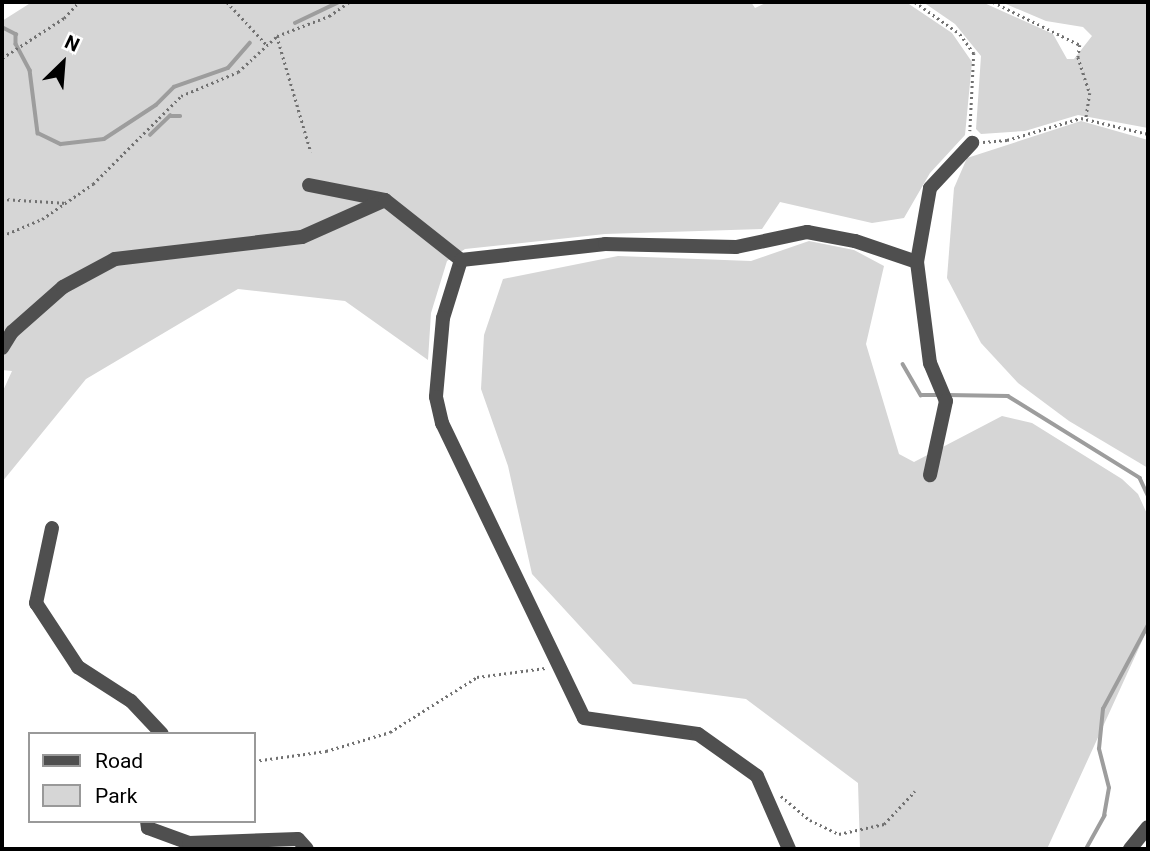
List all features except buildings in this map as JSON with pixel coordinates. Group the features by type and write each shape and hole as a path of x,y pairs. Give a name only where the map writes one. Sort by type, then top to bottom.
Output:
{"lane":[{"path":"930,475 946,401 930,363 917,262 930,188 972,143"},
{"path":"309,186 385,200 461,260 605,244 736,247 807,232 855,241 917,262"},
{"path":"2,348 12,332 63,286 115,259 302,237 385,200"},
{"path":"461,260 443,318 437,384 439,410 584,718 698,734 757,776 789,849"},
{"path":"52,528 36,603 78,667 131,701 160,732"},
{"path":"147,823 148,828 189,842 298,839 307,849"},
{"path":"1130,849 1148,827"}],"path":[{"path":"2,58 64,18 79,2"},
{"path":"227,2 267,44"},
{"path":"2,236 68,202 109,170 181,96 238,72 277,36 329,16 349,2"},
{"path":"915,2 960,34 974,53 972,143 1007,140 1086,118 1148,134"},
{"path":"993,2 1080,45 1077,57 1090,93 1086,118"},
{"path":"277,36 311,152"},
{"path":"2,199 68,202"},
{"path":"256,761 326,751 390,732 477,677 559,666"},
{"path":"778,793 810,820 839,834 884,824 915,791"}],"green space":[{"path":"32,2 751,2 755,8 768,2 906,2 952,33 972,62 965,135 930,173 904,218 872,223 780,202 762,229 605,234 465,249 447,261 431,313 428,360 345,301 238,289 86,379 2,482 2,393 12,371 2,370 2,21"},
{"path":"923,2 982,2 1053,34 1067,59 1074,59 1092,36 1083,27 1046,21 1001,2 1148,2 1148,128 1078,115 1025,131 981,134 976,129 981,56 955,24"},
{"path":"1081,121 1148,140 1148,468 1069,421 1018,383 981,343 947,278 954,188 967,158"},
{"path":"809,241 854,250 884,266 866,344 899,454 914,462 1002,416 1032,423 1122,479 1138,494 1148,516 1148,628 1047,849 860,849 858,783 746,699 633,684 532,574 508,466 481,389 484,335 503,279 618,256 751,261"}],"waterway":[{"path":"295,23 339,2"},
{"path":"2,27 16,34 16,44 30,70 38,133 61,144 104,139 156,105 174,87 228,68 250,43"},
{"path":"150,135 170,116 180,116"},
{"path":"903,364 921,395 939,395"},
{"path":"947,395 1008,396 1140,478 1148,495"},
{"path":"1086,849 1104,816 1109,788 1099,749 1103,709 1148,625"}]}
